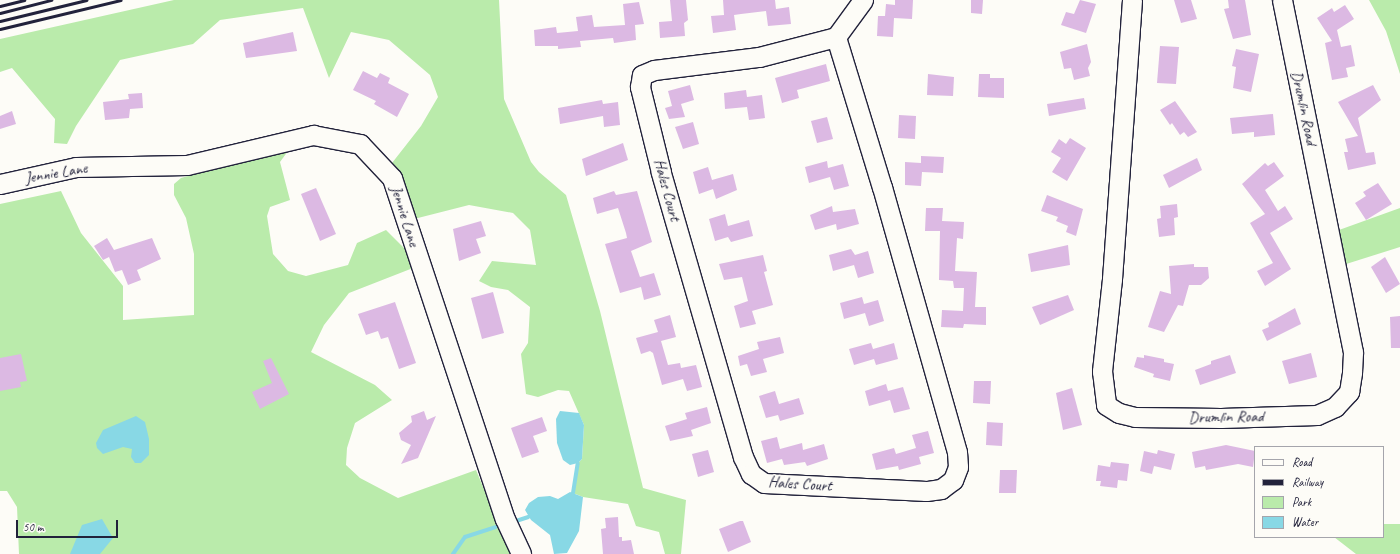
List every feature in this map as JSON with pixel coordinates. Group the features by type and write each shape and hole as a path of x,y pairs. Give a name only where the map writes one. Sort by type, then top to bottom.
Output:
{"street":[{"path":"836,37 863,0"},
{"name":"Drumlin Road","path":"1132,0 1112,279 1102,372 1106,405 1119,413 1135,417 1221,418 1317,415 1335,407 1349,392 1352,372 1352,352 1282,0"},
{"name":"Hales Court","path":"836,37 882,186 956,452 958,467 953,480 941,489 926,491 764,483 751,474 741,451 661,172 640,87 642,75 654,70 759,57 836,37"},
{"name":"Jennie Lane","path":"0,184 76,166 187,165 313,135 360,144 392,178 502,512 520,554"}],"green space":[{"path":"174,0 499,0 504,99 531,162 539,172 566,195 600,311 643,488 686,500 681,554 665,554 659,532 636,526 628,504 583,497 573,493 578,463 582,459 584,425 569,391 558,390 538,397 526,394 521,354 528,343 530,307 508,290 491,287 479,281 492,261 536,265 530,230 513,213 469,205 414,219 392,163 421,126 438,97 430,75 389,40 351,32 329,78 303,8 220,20 193,44 120,60 76,126 67,144 54,143 55,119 12,68 0,72 0,39"},
{"path":"1369,0 1400,0 1400,74 1386,31"},
{"path":"291,147 280,162 290,200 270,207 267,216 273,254 288,271 306,276 348,265 357,243 386,230 407,251 413,268 349,293 324,325 311,352 375,385 392,400 355,423 347,448 346,465 360,478 398,498 476,470 511,554 19,554 17,507 7,491 0,491 0,204 61,191 81,233 123,286 123,320 194,315 194,254 186,218 174,195 174,184 181,178"},
{"path":"1400,208 1400,247 1343,265 1339,230"},
{"path":"1384,524 1400,524 1400,554 1356,554 1335,538 1384,538"}],"water":[{"path":"560,411 579,413 584,425 582,459 578,463 570,465 563,460 557,443 556,419"},
{"path":"136,416 145,422 149,439 149,455 141,463 135,463 131,457 132,449 123,447 103,454 97,448 96,443 103,430"},
{"path":"570,492 583,497 579,531 567,553 554,554 550,535 531,520 525,510 529,503 538,497 550,496 558,499"},
{"path":"102,519 113,538 100,554 70,554 82,525"}],"building":[{"path":"670,0 686,0 688,20 684,23 685,36 660,38 659,22 672,21"},
{"path":"723,0 775,0 776,9 789,7 791,24 768,26 766,11 734,15 736,30 713,33 711,16 724,15"},
{"path":"895,0 913,0 912,19 894,18 893,37 877,36 878,16 885,16 886,4 895,5"},
{"path":"971,0 983,0 982,14 971,13"},
{"path":"1080,0 1096,4 1086,33 1061,25 1066,12 1074,14"},
{"path":"1174,0 1191,0 1197,19 1181,23"},
{"path":"1228,0 1245,0 1251,35 1233,39 1224,9 1229,8"},
{"path":"639,2 644,24 635,25 636,40 614,43 613,38 580,41 581,47 558,49 558,46 535,46 534,30 556,27 557,33 578,31 576,17 592,15 594,27 625,25 623,4"},
{"path":"1345,5 1354,19 1337,30 1341,47 1351,45 1355,66 1346,68 1348,77 1332,80 1325,43 1332,41 1317,18 1332,8 1334,12"},
{"path":"293,32 297,51 246,58 243,43"},
{"path":"1087,44 1091,62 1088,68 1090,76 1074,80 1071,68 1064,69 1060,52"},
{"path":"1160,46 1179,47 1176,84 1157,83"},
{"path":"1236,49 1259,54 1251,92 1233,88 1236,67 1232,66"},
{"path":"826,64 830,81 797,90 799,98 782,103 775,78"},
{"path":"363,71 377,78 380,73 390,78 388,83 409,94 397,117 374,104 376,101 353,90"},
{"path":"928,74 954,77 953,96 927,95"},
{"path":"979,74 990,74 990,78 1004,78 1004,98 978,97"},
{"path":"690,85 694,100 681,104 685,117 669,119 665,108 672,106 668,91"},
{"path":"1373,85 1381,100 1358,118 1366,153 1374,152 1376,164 1348,170 1344,152 1348,152 1345,139 1358,136 1338,102"},
{"path":"746,90 747,97 762,95 765,118 749,120 747,107 725,109 724,93"},
{"path":"142,93 143,108 130,109 129,118 105,120 103,102 129,99 128,94"},
{"path":"1084,98 1086,109 1049,116 1047,104"},
{"path":"602,100 603,104 618,102 620,125 604,127 603,116 560,124 558,108"},
{"path":"1175,101 1197,132 1188,137 1184,132 1180,135 1172,123 1170,125 1160,110"},
{"path":"12,111 16,124 0,129 0,116"},
{"path":"1273,114 1275,135 1254,137 1254,132 1232,134 1230,118"},
{"path":"899,115 916,116 915,139 898,138"},
{"path":"827,117 833,139 817,143 811,121"},
{"path":"693,122 699,144 683,149 675,127"},
{"path":"1070,138 1086,148 1067,181 1052,172 1061,158 1051,152 1059,139 1066,144"},
{"path":"623,143 628,160 586,176 582,159"},
{"path":"921,156 944,157 943,173 922,172 921,186 905,185 905,162 921,163"},
{"path":"1197,158 1202,170 1169,188 1163,175"},
{"path":"827,161 828,168 843,164 849,186 834,190 830,177 809,183 805,167"},
{"path":"1274,162 1284,176 1265,190 1278,211 1285,206 1293,219 1270,233 1291,269 1265,286 1257,271 1273,263 1250,223 1265,214 1242,184 1265,163 1268,166"},
{"path":"708,167 712,180 733,174 737,190 716,199 713,189 699,194 693,172"},
{"path":"1378,183 1392,204 1366,220 1355,203 1366,196 1363,192"},
{"path":"316,188 336,234 320,241 301,194"},
{"path":"614,191 616,195 637,191 652,242 631,251 640,277 654,273 661,295 644,300 641,287 620,293 605,244 627,238 626,233 618,208 597,214 593,198"},
{"path":"1047,195 1083,209 1076,236 1066,232 1068,226 1056,221 1058,217 1041,211"},
{"path":"1177,204 1178,217 1174,218 1175,235 1159,237 1157,219 1161,218 1160,206"},
{"path":"832,206 833,212 855,209 859,224 837,230 836,224 815,230 810,215"},
{"path":"926,208 943,208 942,221 964,222 963,239 957,238 955,271 977,272 975,307 986,307 986,325 964,324 963,328 941,327 942,310 963,311 964,288 954,288 953,281 939,280 940,231 925,231"},
{"path":"725,214 728,226 749,220 753,236 731,242 728,237 715,241 709,219"},
{"path":"481,221 486,236 476,239 481,253 459,261 453,229"},
{"path":"107,238 114,250 152,238 161,259 137,270 141,280 128,285 122,270 115,272 109,257 103,260 94,246"},
{"path":"1068,245 1070,265 1031,272 1028,254"},
{"path":"851,249 855,255 868,251 874,273 858,278 854,265 833,271 829,255"},
{"path":"763,255 767,271 764,272 773,305 752,311 756,324 740,328 734,306 748,301 742,277 724,280 719,264"},
{"path":"1385,257 1400,284 1386,293 1371,267"},
{"path":"1194,264 1194,267 1208,267 1209,278 1201,285 1189,285 1183,306 1178,305 1164,332 1148,327 1160,291 1171,294 1169,266"},
{"path":"493,292 504,333 482,339 471,298"},
{"path":"1068,295 1074,310 1040,325 1032,307"},
{"path":"862,297 864,304 878,300 884,321 869,326 865,313 844,319 840,303"},
{"path":"395,302 416,363 399,369 388,337 381,339 378,331 366,335 358,314"},
{"path":"1295,308 1301,324 1267,341 1262,330 1269,327 1268,323"},
{"path":"670,315 676,337 661,341 668,365 680,363 681,368 696,365 702,387 687,391 683,379 662,385 653,353 650,351 641,354 636,338 658,332 654,320"},
{"path":"1400,316 1400,348 1391,348 1390,317"},
{"path":"780,337 784,353 763,359 767,372 751,376 747,364 740,366 738,356 759,349 757,342"},
{"path":"871,343 873,349 894,343 898,359 876,365 874,359 854,365 849,349"},
{"path":"1311,353 1317,377 1289,384 1282,361"},
{"path":"21,354 27,381 20,382 21,387 0,391 0,358"},
{"path":"1144,355 1164,359 1164,362 1174,364 1170,381 1153,377 1154,374 1134,367 1137,357 1144,358"},
{"path":"1230,355 1236,373 1200,385 1195,370 1211,364 1211,361"},
{"path":"271,358 289,394 260,409 252,392 272,383 263,361"},
{"path":"974,381 991,381 990,404 973,403"},
{"path":"886,384 888,391 903,387 910,409 894,413 890,400 869,406 865,391"},
{"path":"1072,388 1082,425 1063,430 1056,393"},
{"path":"775,391 779,404 799,398 804,414 780,421 778,415 766,418 759,396"},
{"path":"707,407 711,423 691,430 693,436 670,441 665,426 687,419 685,413"},
{"path":"424,411 427,420 436,416 418,458 401,464 411,445 401,440 399,433 412,422 411,416"},
{"path":"542,417 547,431 533,436 539,452 522,458 511,428"},
{"path":"987,422 1003,423 1002,446 986,445"},
{"path":"928,431 934,453 919,457 921,464 899,470 898,466 876,470 872,454 894,448 896,454 916,448 912,435"},
{"path":"777,437 780,449 802,443 803,450 824,444 828,459 807,466 805,462 784,465 782,459 767,463 761,441"},
{"path":"1226,445 1254,451 1253,467 1238,464 1206,470 1205,466 1195,468 1192,452"},
{"path":"708,450 714,472 698,477 692,454"},
{"path":"1158,450 1175,454 1171,470 1154,466 1152,474 1140,471 1144,451 1157,454"},
{"path":"1111,462 1129,464 1127,481 1118,480 1117,488 1100,486 1101,481 1096,481 1098,465 1110,467"},
{"path":"1000,470 1017,470 1016,493 999,493"},
{"path":"618,517 619,537 622,537 622,541 631,540 634,554 603,554 601,529 606,528 605,518"},
{"path":"743,521 751,542 728,552 719,529"}],"waterway":[{"path":"573,493 578,463"},
{"path":"516,521 528,517"},
{"path":"453,554 465,537 495,527"}],"railway":[{"path":"0,6 24,0"},
{"path":"0,13 51,0"},
{"path":"0,21 86,0"},
{"path":"0,29 121,0"}]}
